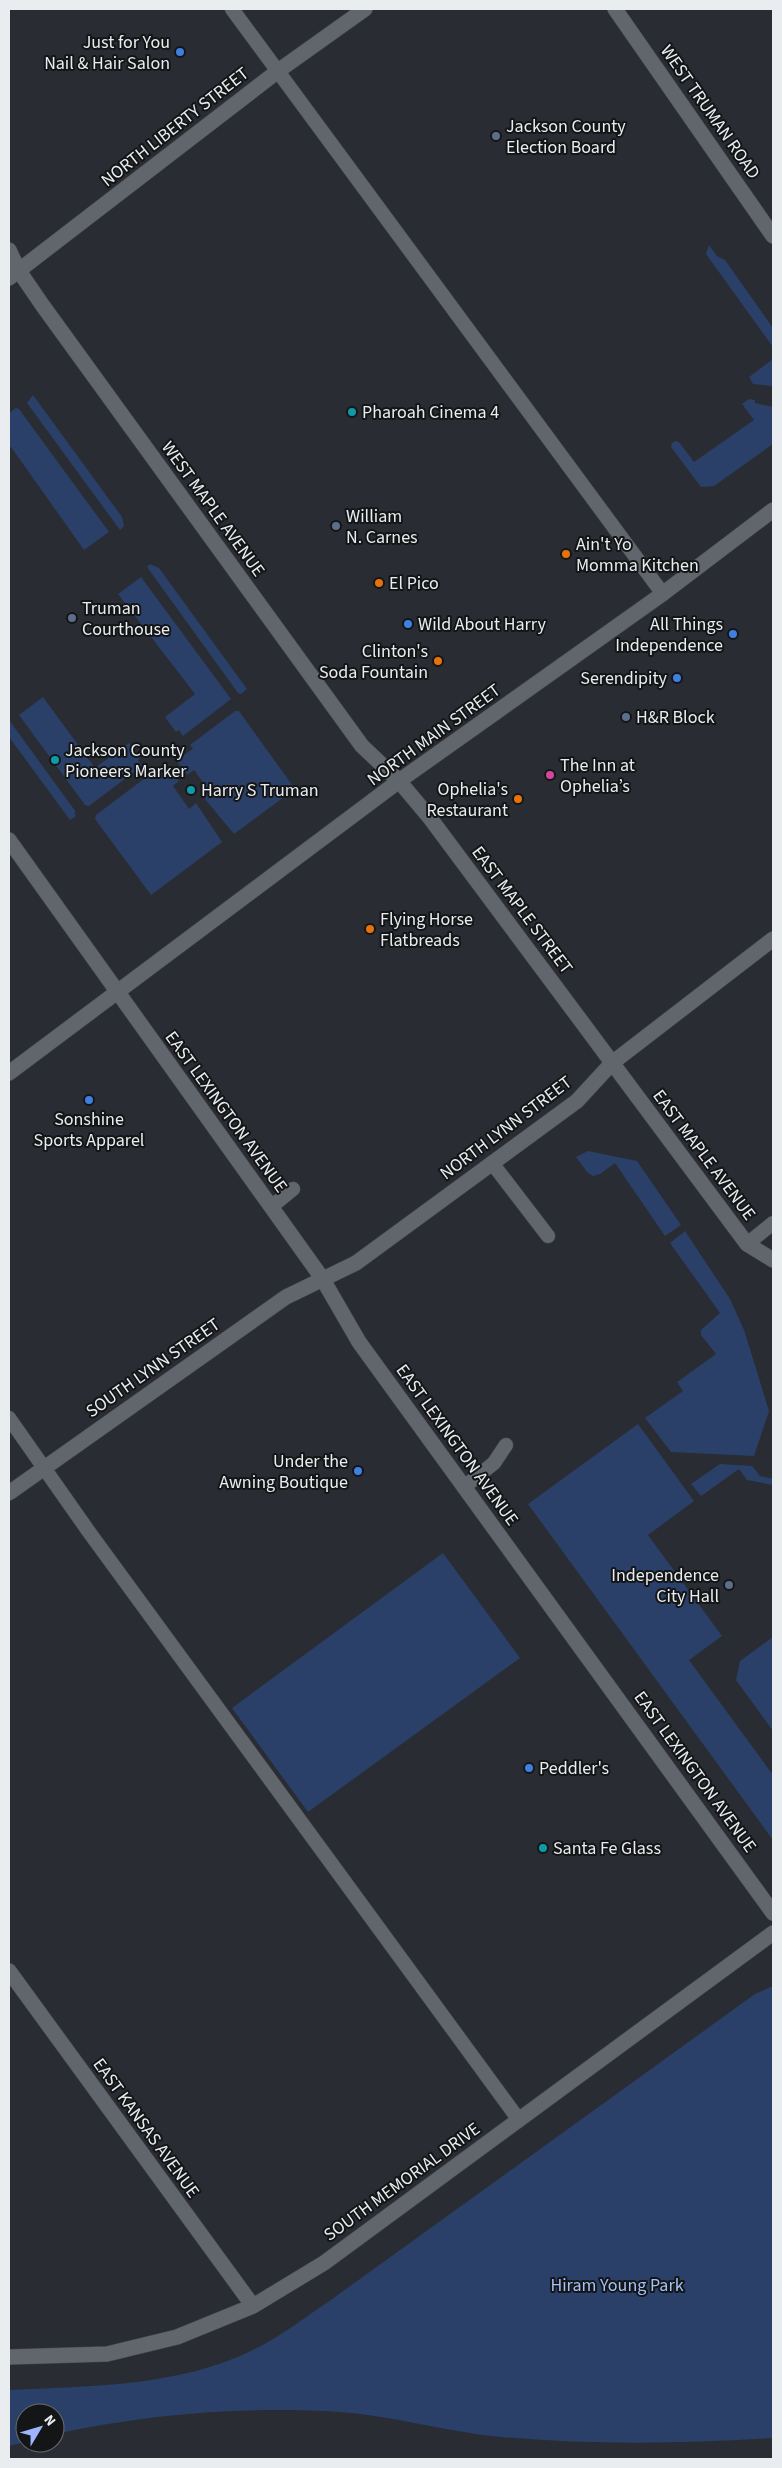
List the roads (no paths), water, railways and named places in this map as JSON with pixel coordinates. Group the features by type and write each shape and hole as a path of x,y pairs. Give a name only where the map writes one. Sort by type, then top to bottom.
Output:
{"street":[{"name":"NORTH LIBERTY STREET","path":"14,274 278,71 365,9"},
{"name":"WEST TRUMAN ROAD","path":"615,9 773,236"},
{"name":"WEST MAPLE AVENUE","path":"9,250 14,274 362,746 399,781"},
{"name":"NORTH MAIN STREET","path":"9,1074 399,781 662,594 773,510"},
{"name":"EAST MAPLE STREET","path":"399,781 430,818 612,1063"},
{"name":"EAST LEXINGTON AVENUE","path":"9,840 322,1278 359,1342 773,1913"},
{"name":"NORTH LYNN STREET","path":"322,1278 356,1263 577,1101 612,1063 773,939"},
{"name":"EAST MAPLE AVENUE","path":"612,1063 747,1244 773,1260"},
{"name":"SOUTH LYNN STREET","path":"9,1493 286,1297 322,1278"},
{"name":"SOUTH MEMORIAL DRIVE","path":"9,2357 106,2354 177,2337 253,2306 324,2263 773,1933"},
{"name":"EAST KANSAS AVENUE","path":"9,1971 253,2306"}],"lane":[{"path":"232,9 662,594"},
{"path":"492,1163 548,1236"},
{"path":"271,1207 293,1189"},
{"path":"747,1244 773,1223"},
{"path":"9,1418 43,1468 519,2120"},
{"path":"464,1487 494,1463 506,1445"}],"place":[{"name":"Just for You Nail & Hair Salon","path":"180,52"},
{"name":"Jackson County Election Board","path":"496,136"},
{"name":"Pharoah Cinema 4","path":"352,412"},
{"name":"William N. Carnes","path":"336,526"},
{"name":"Ain't Yo Momma Kitchen","path":"566,554"},
{"name":"El Pico","path":"379,583"},
{"name":"Truman Courthouse","path":"72,618"},
{"name":"Wild About Harry","path":"408,624"},
{"name":"All Things Independence","path":"733,634"},
{"name":"Clinton's Soda Fountain","path":"438,661"},
{"name":"Serendipity","path":"677,678"},
{"name":"H&R Block","path":"626,717"},
{"name":"Jackson County Pioneers Marker","path":"55,760"},
{"name":"The Inn at Ophelia’s","path":"550,775"},
{"name":"Harry S Truman","path":"191,790"},
{"name":"Ophelia's Restaurant","path":"518,799"},
{"name":"Flying Horse Flatbreads","path":"370,929"},
{"name":"Sonshine Sports Apparel","path":"89,1100"},
{"name":"Under the Awning Boutique","path":"358,1471"},
{"name":"Independence City Hall","path":"729,1585"},
{"name":"Peddler's","path":"529,1768"},
{"name":"Santa Fe Glass","path":"543,1848"}],"park label":[{"name":"Hiram Young Park","path":"617,2285"}]}
